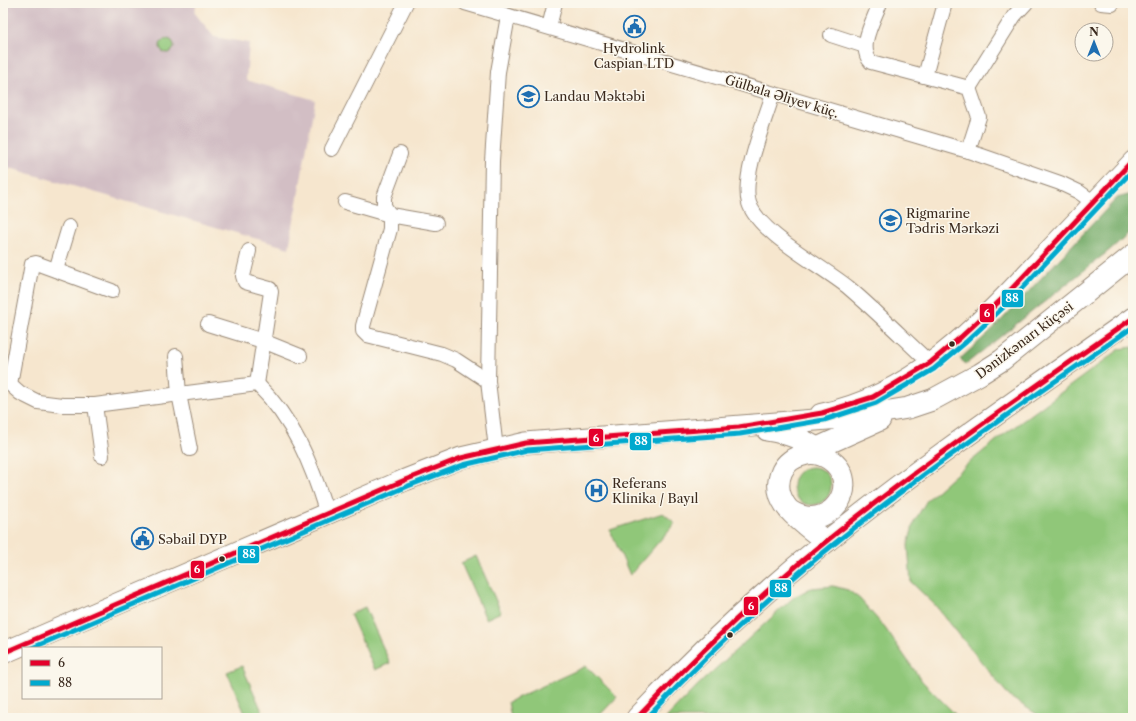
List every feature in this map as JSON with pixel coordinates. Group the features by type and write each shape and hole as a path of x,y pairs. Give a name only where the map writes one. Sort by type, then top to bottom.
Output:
{"highway":[{"name":"Dənizkənarı küçəsi","path":"739,427 853,417 908,408 932,400 960,387 991,367 1133,256"},
{"path":"637,718 753,605 826,542 974,431 1133,318"},
{"path":"826,542 789,510 779,495 779,477 783,469 796,457 830,461 908,408"},
{"path":"3,653 455,460 526,443 739,427 786,434 806,441 830,461 843,483 843,493 839,502 833,510 825,515 816,518 797,516 789,510"},
{"path":"830,461 859,517"}],"main road":[{"path":"739,427 822,413 851,405 892,386 930,363 1004,296 1132,163"}],"street":[{"path":"332,149 406,3"},
{"name":"Gülbala Əliyev küç.","path":"465,3 968,151 1060,183 1079,192 1093,202"},
{"path":"549,27 556,3"},
{"path":"880,3 865,46 865,56 871,62 969,88"},
{"path":"925,76 945,3"},
{"path":"969,88 1014,16 1026,3"},
{"path":"496,449 488,381 495,104 501,47 508,16"},
{"path":"831,35 865,46"},
{"path":"968,151 979,117 969,88"},
{"path":"773,94 749,172 747,190 749,202 756,217 790,247 819,265 849,288 930,363"},
{"path":"400,154 384,197 384,206 390,215 390,229 363,326 363,331 367,335 442,354 456,360 488,381"},
{"path":"345,202 390,215 436,223"},
{"path":"56,270 69,227"},
{"path":"249,251 243,276 245,282 270,289 271,292 257,384"},
{"path":"112,291 36,263 32,264 6,381 20,393 38,402 62,405 95,406 257,384"},
{"path":"208,324 263,341 300,356"},
{"path":"176,356 179,394 190,449"},
{"path":"257,384 268,395 304,447 328,514"},
{"path":"95,406 102,456"}],"shaded area":[{"path":"3,3 197,3 194,12 214,37 249,43 246,80 315,100 289,248 3,166"}],"green space":[{"path":"164,39 170,39 174,43 174,49 170,53 164,53 160,49 160,43"},
{"path":"1133,195 1133,229 1111,249 966,364 960,359 993,329 1117,198"},
{"path":"1133,347 1133,718 1043,718 1010,697 935,605 911,582 908,545 914,522 927,500 964,467 998,439 1120,349"},
{"path":"808,467 816,467 826,472 830,479 830,493 826,500 816,505 808,505 798,500 796,497 793,490 793,482 798,472 801,470"},
{"path":"663,513 675,523 630,575 610,530"},
{"path":"476,556 501,612 486,619 461,563"},
{"path":"833,586 848,590 860,599 885,628 922,681 959,718 666,718 699,684 794,597 811,588"},
{"path":"365,607 390,663 375,670 350,614"},
{"path":"242,666 265,718 247,718 227,672"},
{"path":"586,666 617,697 597,718 511,718 508,702"}],"transit line":[{"name":"6","path":"3,653 405,480 461,458 526,443 739,427 822,413 873,397 930,363 961,337 1004,297 1133,160"},
{"name":"88","path":"34,647 408,486 463,465 527,450 740,434 824,420 876,403 934,369 966,342 1009,302 1133,170"},
{"name":"6","path":"637,718 697,657 802,561 882,497 965,436 1133,318"},
{"name":"88","path":"647,718 744,621 845,535 967,443 1133,327"}],"place":[{"name":"Hydrolink Caspian LTD","path":"634,26"},
{"name":"Landau Məktəbi","path":"529,96"},
{"name":"Rigmarine Tədris Mərkəzi","path":"891,220"},
{"name":"Referans Klinika / Bayıl","path":"596,490"},
{"name":"Səbail DYP","path":"143,539"}]}
